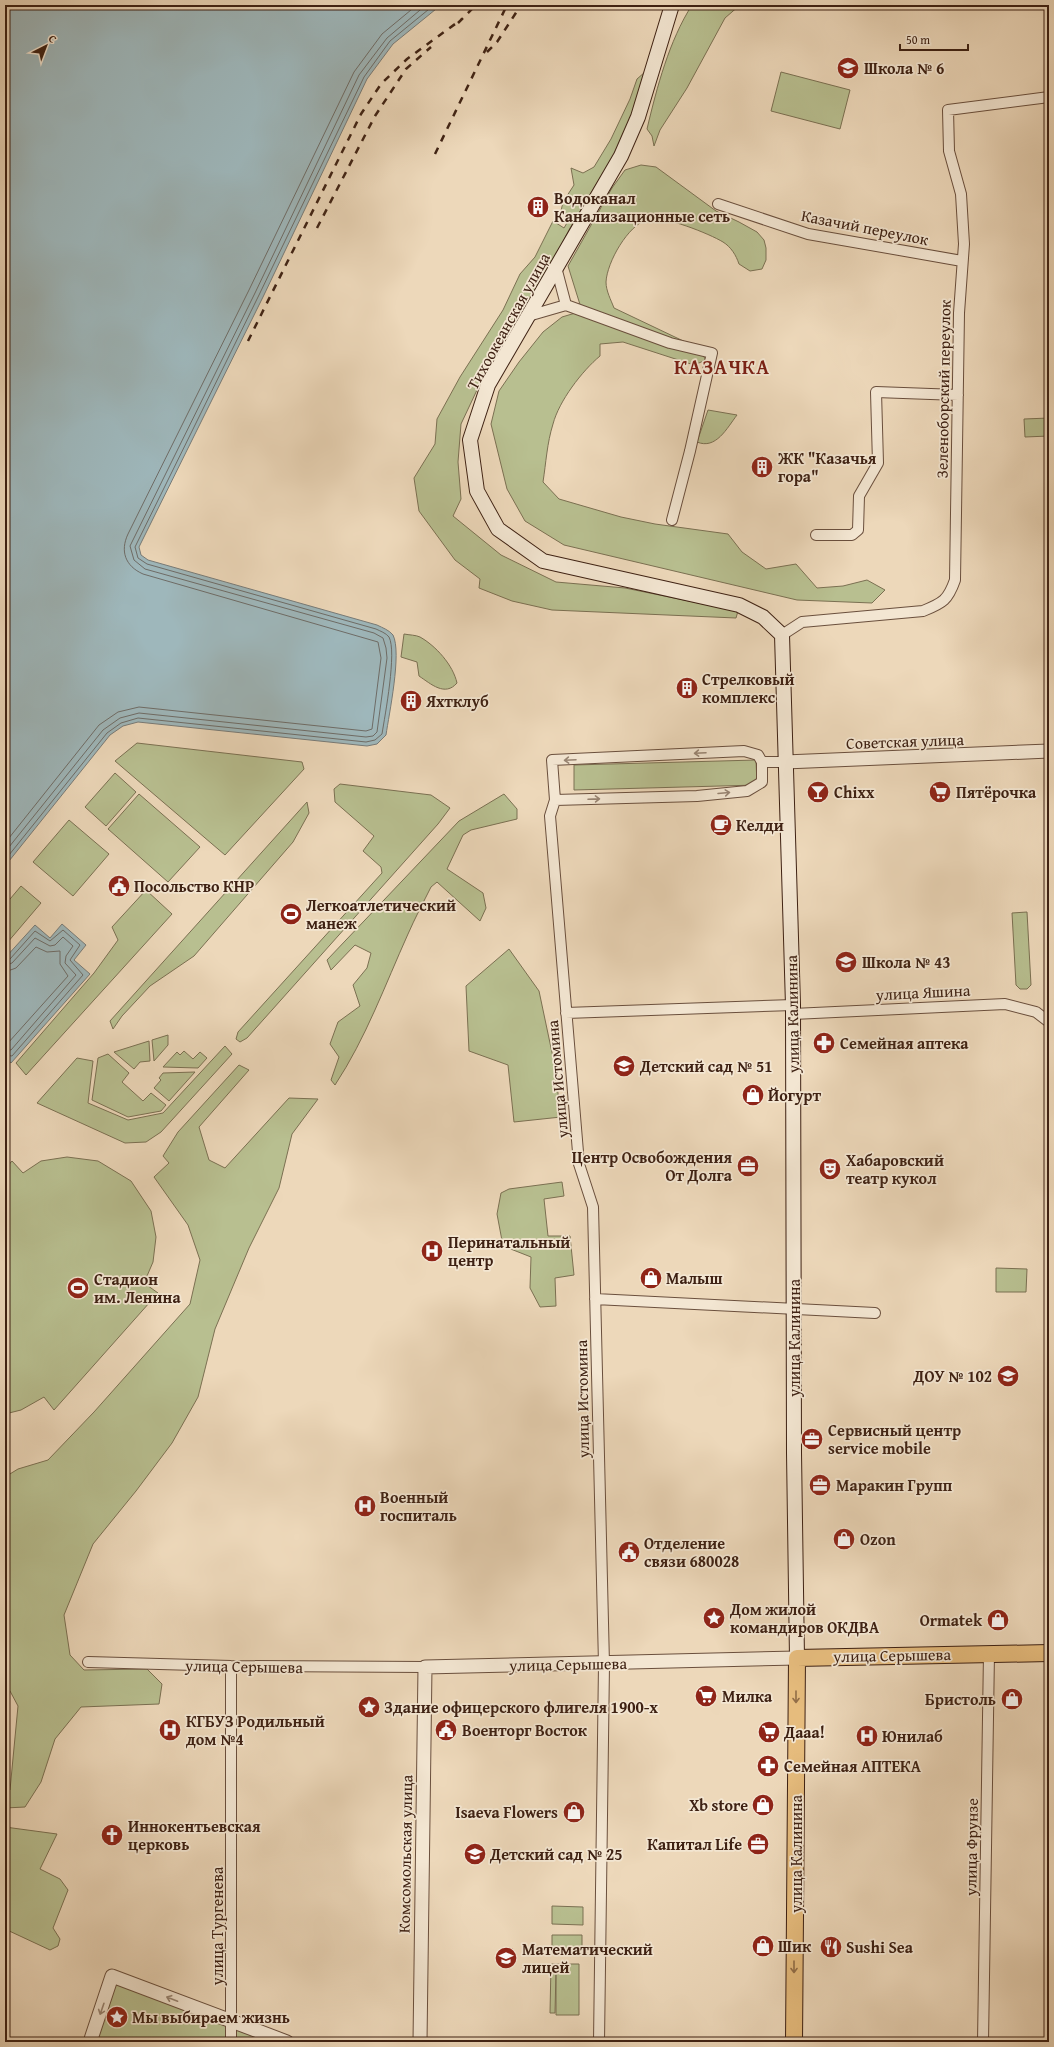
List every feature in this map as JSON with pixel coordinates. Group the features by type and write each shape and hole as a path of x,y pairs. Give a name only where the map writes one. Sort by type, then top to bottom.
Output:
{"main road":[{"name":"Тихоокеанская улица","path":"672,5 638,117 627,143 488,385 470,440 477,491 498,529 543,561 739,606 762,617 782,635"},
{"name":"улица Калинина","path":"782,635 793,1009 796,1658 794,2042"},
{"name":"улица Серышева","path":"796,1658 1049,1653"}],"street":[{"name":"Зеленоборский переулок","path":"782,635 802,622 923,611 941,604 950,594 955,580 959,313 962,261 961,194 949,151 948,110 1049,97"},
{"name":"Казачий переулок","path":"718,204 808,234 962,261"},
{"path":"556,267 566,305"},
{"path":"528,316 566,305 670,343 712,354 672,520"},
{"path":"816,535 852,535 858,530 859,496 878,463 876,392 958,395"},
{"name":"улица Истомина","path":"599,2042 604,1664 593,1207 579,1164 550,816 556,800 552,760 744,751 758,755 762,762"},
{"name":"Советская улица","path":"762,762 1049,751"},
{"path":"556,800 697,796 747,791 762,782 762,762"},
{"name":"улица Яшина","path":"566,1013 1005,1004 1036,1012 1049,1022"},
{"path":"595,1299 875,1313"},
{"name":"улица Фрунзе","path":"983,2042 989,1653"},
{"name":"улица Серышева","path":"88,1662 231,1666 425,1667 604,1664 796,1658"},
{"name":"улица Тургенева","path":"231,1666 231,2042"},
{"name":"Комсомольская улица","path":"420,2042 425,1667"},
{"path":"90,2042 112,1976 287,2042"}],"green space":[{"path":"692,5 740,5 725,18 687,88 660,130 654,146 652,136 647,129 655,97 670,49"},
{"path":"645,72 627,133 570,228 534,299 477,390 461,424 458,462 461,499 453,516 501,555 556,582 625,588 738,611 736,618 552,610 512,601 479,588 480,579 455,560 419,511 414,478 435,444 437,419 460,377 503,310 520,274 535,257 553,221 564,228 571,216 561,211 563,202 574,185 571,168 583,173 594,167 611,139 630,99 637,79"},
{"path":"781,72 850,90 840,129 771,111"},
{"path":"641,165 656,167 716,211 757,232 764,240 766,260 762,269 750,271 739,264 733,252 723,242 708,234 675,222 648,219 633,229 626,236 614,255 607,274 607,289 614,308 698,348 706,360 694,365 623,342 600,344 600,356 572,387 556,415 549,438 543,482 559,499 621,517 655,524 728,534 742,552 766,569 796,564 817,588 843,586 867,580 885,590 872,603 797,600 564,545 525,521 507,489 491,424 499,391 519,362 543,332 562,317 582,311 568,266 612,188 625,170"},
{"path":"708,410 737,415 720,436 710,443 704,444 697,442"},
{"path":"1049,418 1049,436 1025,437 1024,419"},
{"path":"404,634 420,637 432,645 452,669 457,683 448,689 443,689 438,688 419,676 417,662 401,657"},
{"path":"137,743 302,762 304,769 225,855 115,761"},
{"path":"756,760 757,785 574,790 574,765"},
{"path":"115,773 136,792 106,826 85,807"},
{"path":"340,784 431,795 450,808 438,824 247,1038 240,1042 236,1039 238,1032 382,873 381,867 363,851 374,836 335,802 334,789"},
{"path":"139,794 200,847 168,882 108,829"},
{"path":"504,794 517,809 517,819 471,830 463,835 447,869 483,893 486,908 480,921 437,882 431,887 411,928 366,1030 335,1085 331,1080 339,1057 330,1044 338,1022 360,1006 353,985 367,968 371,953 355,945 331,970 327,960 459,821"},
{"path":"307,802 309,813 293,842 194,956 150,986 122,1016 113,1029 110,1021"},
{"path":"69,820 109,854 73,896 33,862"},
{"path":"21,886 41,903 7,943 5,942 5,905"},
{"path":"146,890 172,914 26,1075 16,1063 94,973 118,940 112,927"},
{"path":"1027,912 1031,985 1027,989 1020,989 1016,985 1012,913"},
{"path":"509,949 539,991 554,1062 561,1117 514,1122 508,1065 469,1051 466,986"},
{"path":"168,1035 168,1045 154,1061 152,1040"},
{"path":"149,1041 150,1061 140,1062 134,1069 114,1052"},
{"path":"225,1046 232,1054 161,1132 146,1142 125,1143 37,1103 77,1058 93,1061 88,1103 128,1120 163,1113"},
{"path":"184,1051 193,1059 200,1052 207,1058 198,1068 163,1067 177,1052 180,1055"},
{"path":"108,1054 129,1073 122,1082 143,1101 151,1093 166,1105 161,1111 128,1117 92,1100 98,1058"},
{"path":"239,1065 249,1070 199,1127 209,1160 225,1168 289,1098 318,1099 292,1134 279,1188 249,1248 215,1329 198,1397 172,1443 136,1491 93,1544 64,1615 70,1655 84,1670 147,1669 162,1684 159,1704 81,1707 55,1739 41,1782 25,1807 5,1808 5,1791 10,1790 18,1706 10,1691 5,1690 5,1477 18,1469 48,1460 94,1412 190,1304 200,1260 188,1225 154,1177 169,1163 163,1156 178,1132"},
{"path":"195,1072 169,1101 154,1088 161,1080 159,1078 163,1073"},
{"name":"Стадион им. Ленина","path":"67,1157 98,1161 131,1181 151,1211 156,1237 153,1262 144,1283 158,1293 54,1410 44,1397 21,1410 5,1414 5,1169 12,1161 23,1173 41,1161"},
{"path":"562,1182 564,1196 544,1199 548,1236 570,1236 574,1275 555,1278 556,1306 540,1307 530,1288 531,1257 503,1246 497,1214 501,1193 509,1189"},
{"path":"996,1268 1027,1269 1026,1292 996,1292"},
{"path":"5,1827 57,1834 40,1869 60,1879 68,1890 53,1928 60,1939 58,1946 50,1950 5,1929"},
{"path":"552,1906 583,1907 583,1925 552,1924"},
{"path":"552,1935 582,1935 582,1948 552,1948"},
{"path":"551,1964 579,1964 579,2015 556,2015 556,1970 555,2013 550,2013"},
{"path":"115,1981 226,2025 226,2042 96,2042"},
{"path":"236,2028 275,2042 235,2042"}],"water":[{"path":"5,5 441,5 393,44 367,79 263,297 139,547 141,555 148,560 377,625 390,632 393,635 395,644 396,669 386,735 377,744 367,746 138,722 123,726 110,735 5,866"},
{"path":"62,924 86,945 74,960 90,974 11,1063 5,1058 5,958 35,925 50,938"}],"railway":[{"path":"458,23 476,5"},
{"path":"435,154 507,5"},
{"path":"487,52 497,42 521,5"},
{"path":"248,341 361,114 381,84 407,59 462,19"},
{"path":"317,228 375,116 406,69 431,47"}],"place":[{"name":"Школа № 6","path":"848,68"},
{"name":"Водоканал Канализационные сеть","path":"538,207"},
{"name":"ЖК \"Казачья гора\"","path":"762,467"},
{"name":"Стрелковый комплекс","path":"687,688"},
{"name":"Яхтклуб","path":"411,701"},
{"name":"Chixx","path":"818,792"},
{"name":"Пятёрочка","path":"940,792"},
{"name":"Келди","path":"721,825"},
{"name":"Посольство КНР","path":"119,886"},
{"name":"Легкоатлетический манеж","path":"291,914"},
{"name":"Школа № 43","path":"846,962"},
{"name":"Семейная аптека","path":"824,1043"},
{"name":"Детский сад № 51","path":"624,1066"},
{"name":"Йогурт","path":"753,1095"},
{"name":"Центр Освобождения От Долга","path":"748,1166"},
{"name":"Хабаровский театр кукол","path":"830,1169"},
{"name":"Перинатальный центр","path":"432,1251"},
{"name":"Малыш","path":"651,1278"},
{"name":"Стадион им. Ленина","path":"78,1288"},
{"name":"ДОУ № 102","path":"1008,1376"},
{"name":"Сервисный центр service mobile","path":"812,1439"},
{"name":"Маракин Групп","path":"820,1485"},
{"name":"Военный госпиталь","path":"365,1506"},
{"name":"Ozon","path":"844,1539"},
{"name":"Отделение связи 680028","path":"629,1552"},
{"name":"Дом жилой командиров ОКДВА","path":"714,1618"},
{"name":"Ormatek","path":"998,1620"},
{"name":"Милка","path":"706,1696"},
{"name":"Бристоль","path":"1012,1699"},
{"name":"Здание офицерского флигеля 1900-х","path":"369,1707"},
{"name":"КГБУЗ Родильный дом №4","path":"170,1730"},
{"name":"Военторг Восток","path":"446,1730"},
{"name":"Дааа!","path":"769,1732"},
{"name":"Юнилаб","path":"867,1736"},
{"name":"Семейная АПТЕКА","path":"768,1766"},
{"name":"Xb store","path":"763,1805"},
{"name":"Isaeva Flowers","path":"574,1812"},
{"name":"Иннокентьевская церковь","path":"112,1835"},
{"name":"Капитал Life","path":"758,1844"},
{"name":"Детский сад № 25","path":"475,1854"},
{"name":"Шик","path":"763,1946"},
{"name":"Sushi Sea","path":"831,1947"},
{"name":"Математический лицей","path":"506,1958"},
{"name":"Мы выбираем жизнь","path":"117,2017"}],"district":[{"name":"КАЗАЧКА","path":"722,367"}]}
